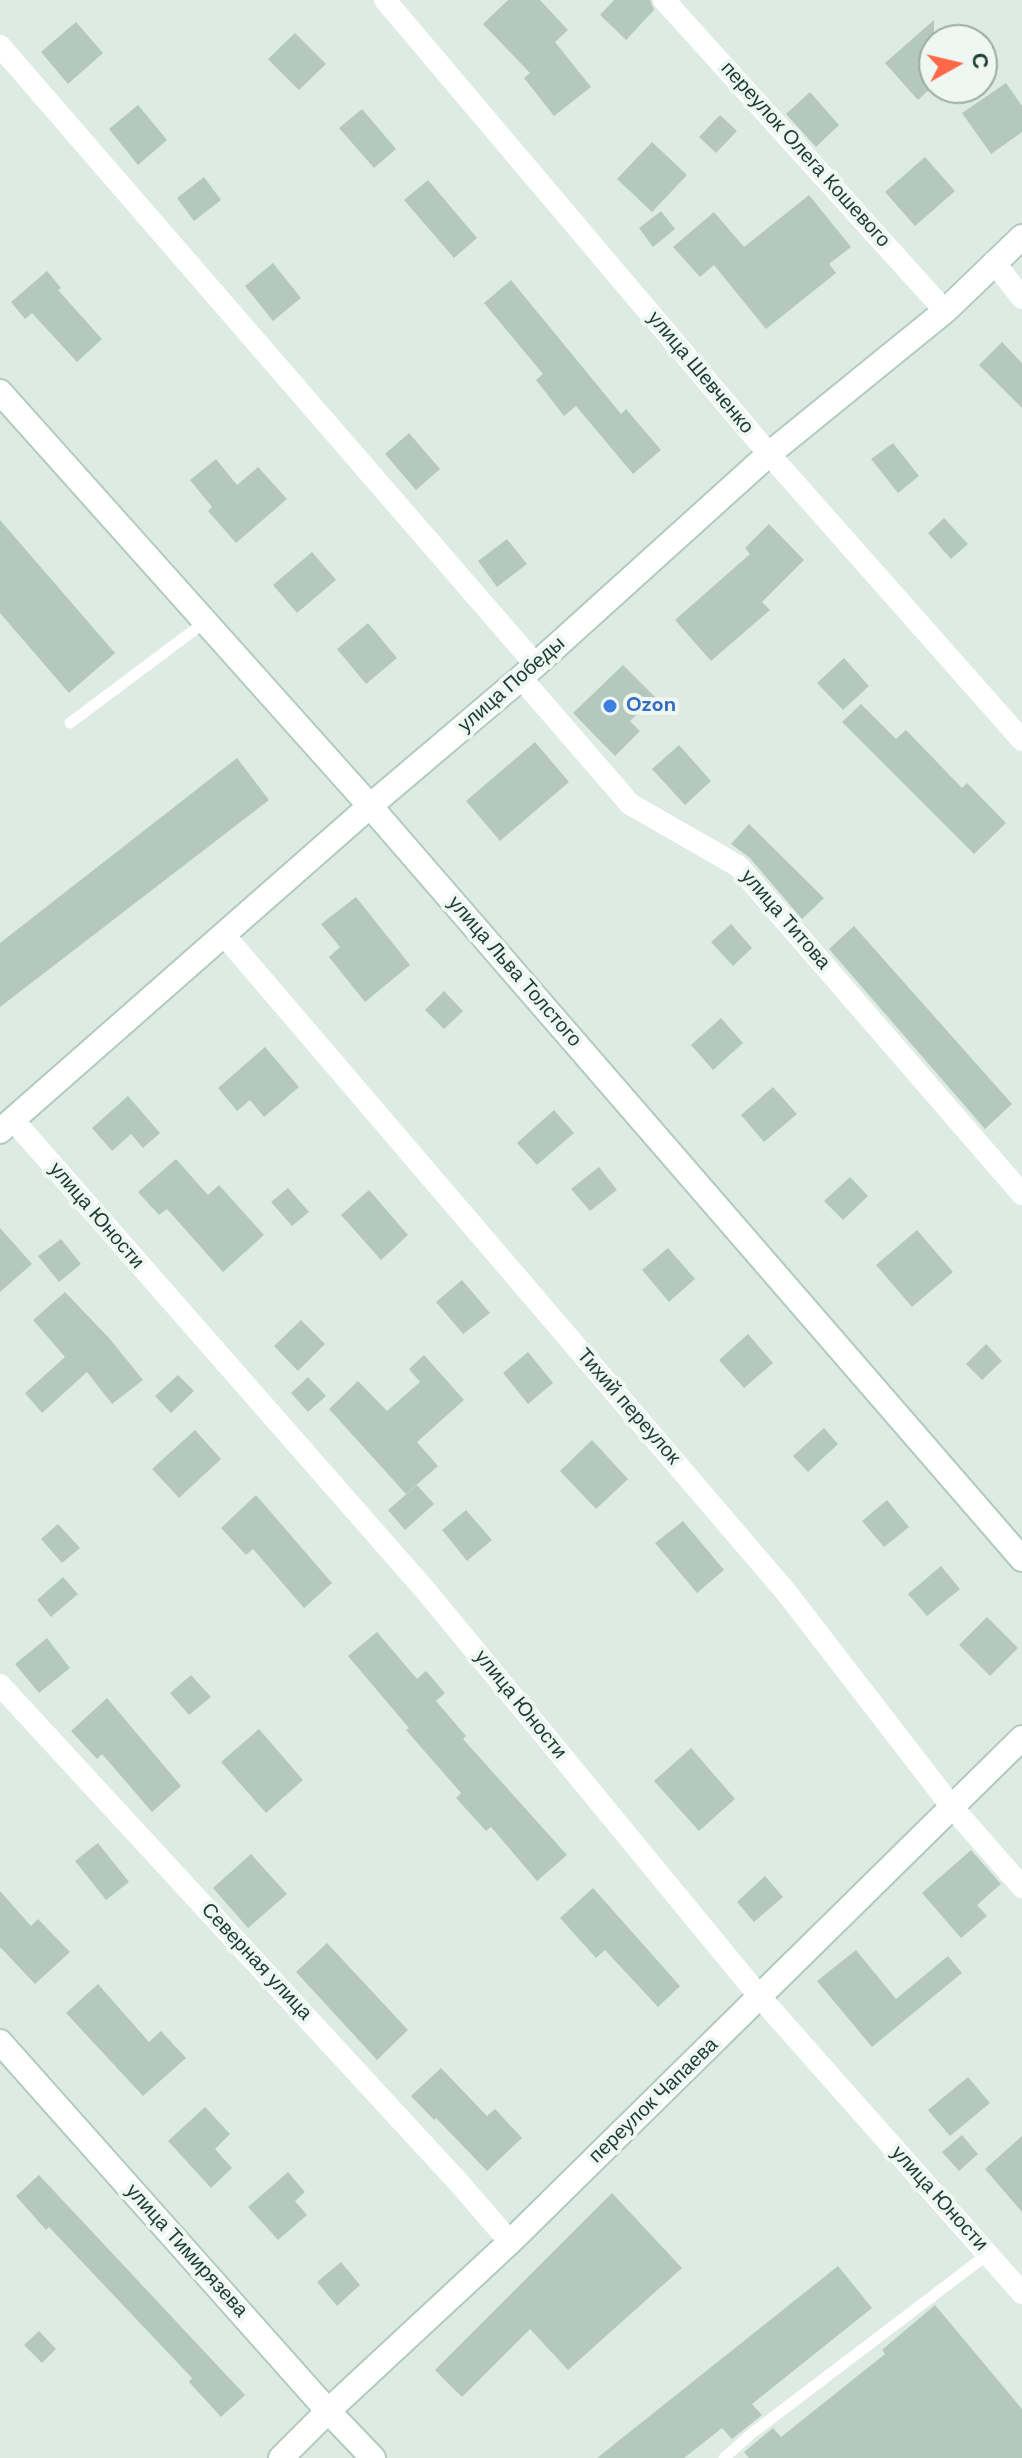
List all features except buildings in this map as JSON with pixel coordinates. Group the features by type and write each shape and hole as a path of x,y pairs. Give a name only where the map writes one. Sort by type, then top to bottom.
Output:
{"street":[{"name":"улица Шевченко","path":"385,0 769,454 1022,740"},
{"name":"переулок Олега Кошевого","path":"664,0 945,311"},
{"name":"улица Титова","path":"0,46 528,671 630,804 738,866 1022,1194"},
{"name":"улица Победы","path":"7,1126 528,671 769,454 945,311 1022,237"},
{"path":"994,262 1022,298"},
{"name":"улица Льва Толстого","path":"0,392 370,806 1022,1559"},
{"name":"Тихий переулок","path":"224,935 786,1592 952,1807 1022,1887"},
{"name":"улица Юности","path":"7,1126 426,1591 760,1997 1022,2293"},
{"name":"Северная улица","path":"0,1685 510,2242"},
{"name":"переулок Чапаева","path":"281,2458 510,2242 1022,1738"},
{"name":"улица Тимирязева","path":"0,2042 373,2458"}],"lane":[{"path":"70,723 205,621"},
{"path":"724,2458 751,2434 988,2254"}],"place":[{"name":"Ozon","path":"610,706"}]}
